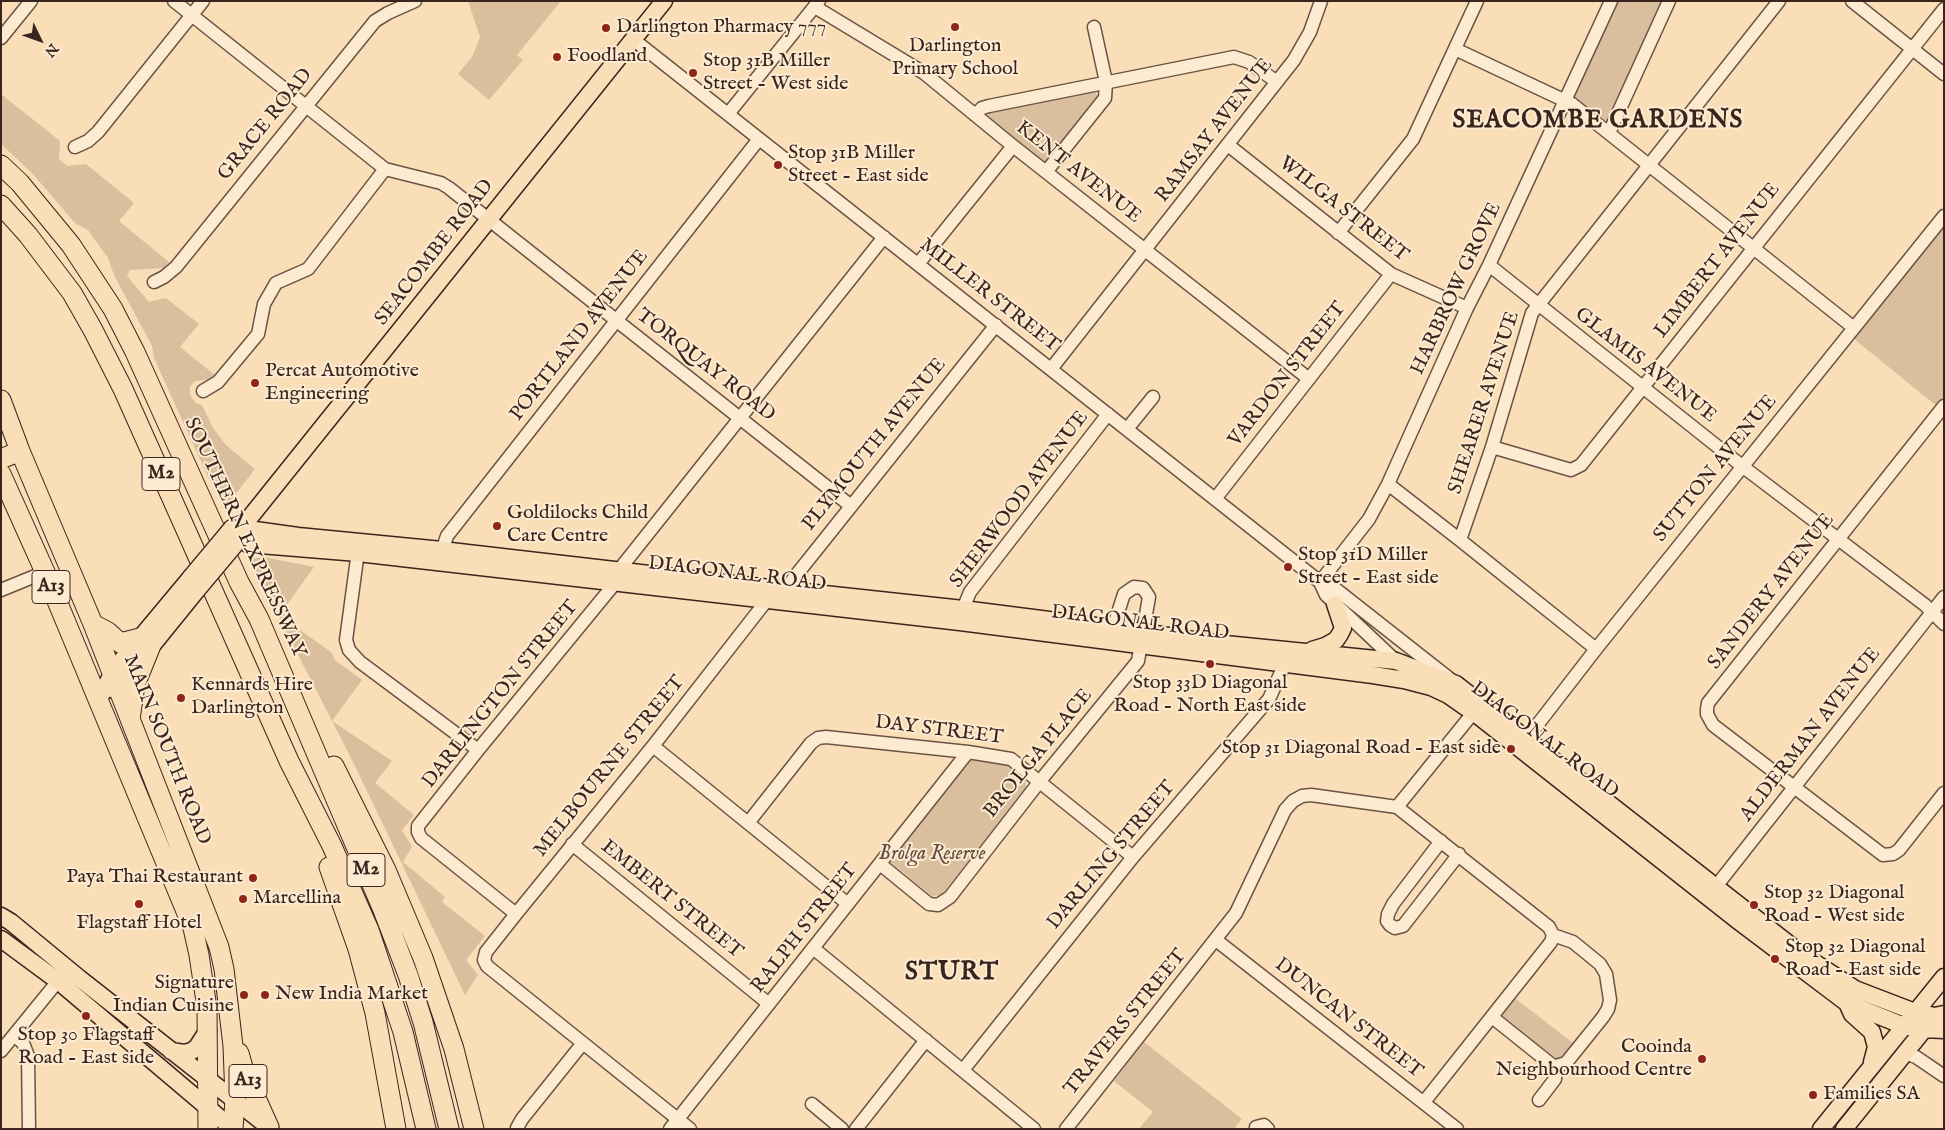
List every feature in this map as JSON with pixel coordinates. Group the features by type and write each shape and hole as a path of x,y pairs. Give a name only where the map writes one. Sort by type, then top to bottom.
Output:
{"highway":[{"name":"SOUTHERN EXPRESSWAY","path":"1,165 20,183 71,245 113,309 238,582 258,618 383,910 408,975 428,1041 449,1129"},
{"name":"M2","path":"1,205 28,235 72,294 123,389 289,761 332,846 369,930 403,1032 426,1129"},
{"name":"MAIN SOUTH ROAD","path":"1,400 20,451 94,624 219,946 224,968 231,1034 234,1099 233,1129"},
{"path":"1,459 20,451"},
{"name":"MAIN SOUTH ROAD","path":"1,474 45,572 193,928 208,1008 208,1129"},
{"path":"258,618 312,718 406,914 444,1018 474,1129"},
{"path":"94,624 108,632 120,643 145,643"},
{"name":"A13","path":"130,720 135,684 145,643"},
{"name":"M2","path":"289,761 358,949 377,1020 396,1129"},
{"name":"A13","path":"231,1034 236,1043 244,1071 270,1128"}],"main road":[{"name":"SEACOMBE ROAD","path":"98,701 114,679 348,396 488,218 664,1"},
{"name":"DIAGONAL ROAD","path":"236,533 255,530 359,547 769,594 961,615 1113,628 1142,638"},
{"name":"DIAGONAL ROAD","path":"769,594 787,590 1142,638 1205,642 1389,677 1431,687 1448,695 1524,743"},
{"path":"1307,652 1325,646 1336,640 1340,634 1342,628 1341,619 1335,604"},
{"name":"DIAGONAL ROAD","path":"1283,657 1307,652 1396,661 1456,684 1524,743 1712,891 1847,1003 1904,1026 1923,1029"},
{"path":"1396,661 1431,687"},
{"name":"DIAGONAL ROAD","path":"1712,891 1855,989 1915,1012 1942,1016"},
{"path":"1,916 270,1128"},
{"path":"1,939 58,981 233,1129"},
{"path":"57,959 58,981"},
{"path":"1821,1129 1944,976"},
{"path":"58,981 79,978"},
{"path":"1847,1003 1852,1014 1872,1032 1876,1047 1872,1064"},
{"path":"1844,1129 1923,1029 1942,1016"},
{"path":"171,1051 184,1053 192,1051 197,1047 208,1030"},
{"path":"1904,1053 1921,1045 1944,1038"}],"street":[{"path":"1,38 32,1"},
{"path":"174,1 385,169 308,269 276,283 264,304 258,334 218,382 203,391"},
{"path":"75,147 88,141 98,132 203,1"},
{"name":"GRACE ROAD","path":"154,282 164,278 176,267 375,21 415,1"},
{"name":"RAMSAY AVENUE","path":"1051,369 1294,60 1310,32 1321,1"},
{"path":"1338,233 1413,139 1477,1"},
{"name":"HARBROW GROVE","path":"1320,582 1369,519 1388,484 1611,1"},
{"path":"1609,133 1669,1"},
{"name":"SHEARER AVENUE","path":"1460,540 1492,447 1532,314 1779,1"},
{"path":"1852,1 1944,74"},
{"path":"728,114 817,4"},
{"name":"KENT AVENUE","path":"817,4 924,73 1013,146 1309,379"},
{"name":"LIMBERT AVENUE","path":"1492,447 1571,470 1581,465 1944,9"},
{"path":"1046,172 1102,103 1106,93 1106,82 1094,27"},
{"name":"MILLER STREET","path":"634,40 1320,582 1332,587 1456,684"},
{"path":"1455,50 1572,104 1854,328"},
{"path":"975,115 982,108 988,106 1234,56 1249,62 1277,82"},
{"name":"PORTLAND AVENUE","path":"441,556 447,536 760,139"},
{"name":"WILGA STREET","path":"1228,145 1391,274 1468,308"},
{"path":"918,264 1013,146"},
{"name":"TORQUAY ROAD","path":"385,169 441,183 449,188 851,506"},
{"name":"SUTTON AVENUE","path":"1524,743 1596,649 1944,216"},
{"name":"DARLINGTON STREET","path":"516,914 421,838 418,826 618,576 740,418 884,237"},
{"name":"GLAMIS AVENUE","path":"1489,265 1742,466 1838,539 1850,546 1925,605 1944,624"},
{"name":"VARDON STREET","path":"1215,499 1391,274"},
{"name":"PLYMOUTH AVENUE","path":"787,590 792,579 996,325"},
{"path":"1127,429 1153,397"},
{"name":"SANDERY AVENUE","path":"1793,787 1713,725 1706,714 1708,703 1944,406"},
{"name":"SHERWOOD AVENUE","path":"961,615 970,592 1108,414"},
{"path":"1388,484 1596,649"},
{"path":"359,547 346,640 349,650 360,662 478,750"},
{"path":"1,590 45,572"},
{"name":"MILLER STREET","path":"1320,582 1326,595 1396,661"},
{"name":"DIAGONAL ROAD","path":"1113,628 1124,594 1134,588 1143,588 1148,597 1142,638"},
{"name":"MELBOURNE STREET","path":"583,1043 487,966 484,960 486,952 653,746 769,594"},
{"name":"ALDERMAN AVENUE","path":"1712,891 1944,597"},
{"name":"BROLGA PLACE","path":"880,864 929,904 938,905 950,897 1040,781 1138,661 1142,638"},
{"name":"DARLING STREET","path":"963,1070 1133,857 1269,699 1282,670 1283,657"},
{"path":"1424,1102 1551,942 1553,935 1550,927 1397,807 1473,712"},
{"name":"DAY STREET","path":"748,823 811,743 818,738 826,737 968,752 1011,759 1133,857"},
{"path":"653,746 848,904"},
{"name":"RALPH STREET","path":"674,1124 968,752"},
{"path":"1793,787 1878,853 1888,856 1899,850 1944,793"},
{"name":"TRAVERS STREET","path":"1066,1129 1236,913 1285,810 1293,801 1302,796 1311,795 1397,807"},
{"path":"1441,841 1393,904 1388,914 1387,921 1390,925 1395,928 1403,926 1459,854"},
{"name":"EMBERT STREET","path":"572,844 769,1004"},
{"path":"1492,1017 1552,1065 1556,1066 1566,1063 1603,1017 1608,1009 1610,1000 1606,974 1600,964 1573,942 1553,935"},
{"name":"DUNCAN STREET","path":"1216,940 1457,1129"},
{"path":"813,948 1034,1129"},
{"path":"1,1051 58,981"},
{"path":"14,1035 23,1043 28,1056 29,1129"},
{"path":"856,1129 926,1040"},
{"path":"517,1128 522,1119 583,1043 674,1124 690,1129"},
{"path":"1904,1053 1916,1057 1941,1074"},
{"path":"1539,1100 1555,1080 1556,1066"},
{"path":"812,1104 842,1129"}],"green space":[{"path":"468,1 561,1 517,55 523,60 489,100 458,74 472,57 480,37"},
{"path":"1615,1 1666,1 1608,130 1569,100"},
{"path":"1094,90 1099,98 1047,162 1043,162 989,120 989,112"},
{"path":"1,94 60,141 59,159 67,166 86,164 134,203 119,221 169,262 164,268 130,270 127,276 149,302 166,298 199,324 180,347 215,375 211,379 195,381 190,387 190,395 196,403 202,405 213,428 226,445 255,469 225,508 208,477 154,358 152,346 114,275 108,258 88,230 75,223 32,173 1,144"},
{"path":"1944,225 1944,403 1939,408 1853,338"},
{"path":"264,557 314,567 286,606 293,625 331,652 335,660 362,680 332,721 392,761 375,783 414,815 402,830 412,847 403,862 445,897 442,902 485,936 466,960 478,975 465,995 353,762 249,559"},
{"name":"Brolga Reserve","path":"973,758 1007,763 1025,778 1026,787 942,895 932,896 889,861 968,760"},
{"path":"1511,995 1577,1046 1557,1064 1494,1017"},
{"path":"1144,1042 1242,1119 1234,1129 1139,1129 1153,1112 1114,1081"}],"place":[{"name":"Darlington Primary School","path":"955,27"},
{"name":"Darlington Pharmacy 777","path":"606,28"},
{"name":"Foodland","path":"557,57"},
{"name":"Stop 31B Miller Street - West side","path":"693,73"},
{"name":"Stop 31B Miller Street - East side","path":"778,165"},
{"name":"Percat Automotive Engineering","path":"255,383"},
{"name":"Goldilocks Child Care Centre","path":"497,526"},
{"name":"Stop 31D Miller Street - East side","path":"1288,567"},
{"name":"Stop 33D Diagonal Road - North East side","path":"1210,664"},
{"name":"Kennards Hire Darlington","path":"181,698"},
{"name":"Stop 31 Diagonal Road - East side","path":"1511,749"},
{"name":"Paya Thai Restaurant","path":"253,878"},
{"name":"Marcellina","path":"243,899"},
{"name":"Flagstaff Hotel","path":"139,904"},
{"name":"Stop 32 Diagonal Road - West side","path":"1754,905"},
{"name":"Stop 32 Diagonal Road - East side","path":"1775,959"},
{"name":"Signature Indian Cuisine","path":"244,995"},
{"name":"New India Market","path":"265,995"},
{"name":"Stop 30 Flagstaff Road - East side","path":"86,1016"},
{"name":"Cooinda Neighbourhood Centre","path":"1702,1059"},
{"name":"Families SA","path":"1813,1095"}],"district":[{"name":"SEACOMBE GARDENS","path":"1598,122"},
{"name":"STURT","path":"952,974"}]}
